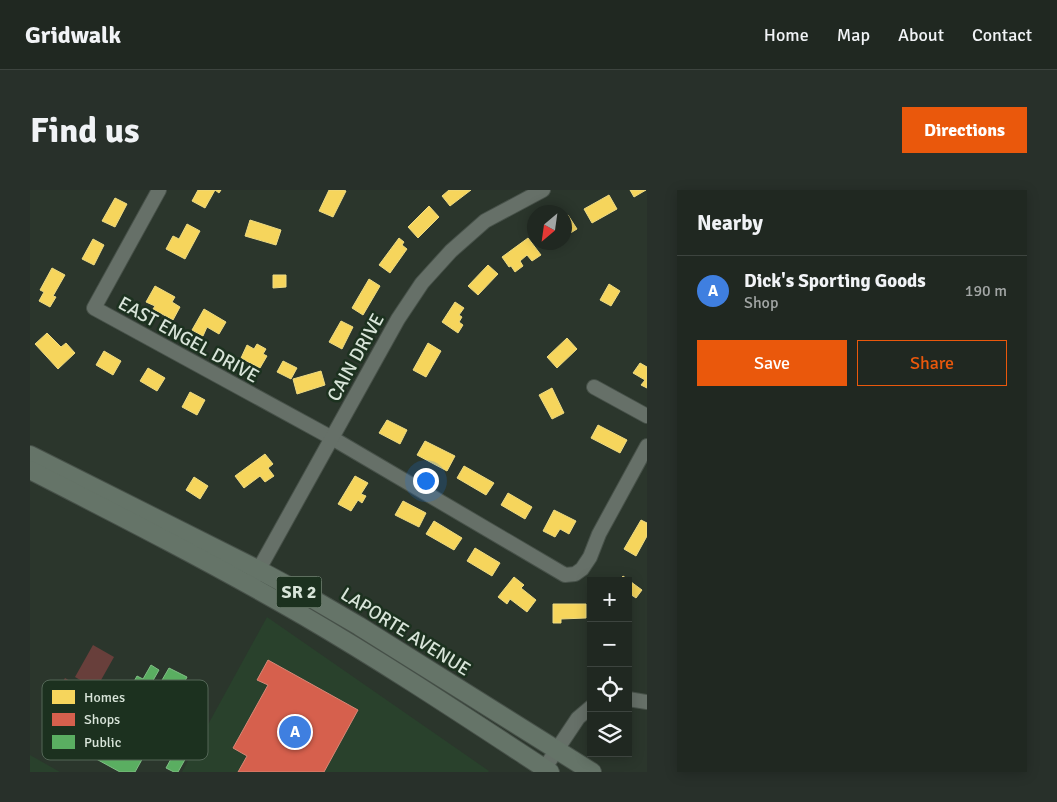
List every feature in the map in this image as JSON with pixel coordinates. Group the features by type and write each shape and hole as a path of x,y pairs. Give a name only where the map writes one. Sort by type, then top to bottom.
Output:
{"main road":[{"name":"LAPORTE AVENUE","path":"30,455 255,578 350,644 545,771"},
{"name":"LAPORTE AVENUE","path":"30,470 140,526 255,578 310,598 359,626 592,772"}],"street":[{"name":"EAST ENGEL DRIVE","path":"159,190 94,308 332,438"},
{"name":"CAIN DRIVE","path":"255,578 398,319 422,283 451,251 485,221 543,190"},
{"path":"594,387 647,416"},
{"path":"332,438 565,575 575,574 582,569 590,557 599,534 647,446"},
{"path":"632,700 647,702"},
{"path":"545,771 578,718 587,710"}],"shaded area":[{"path":"267,617 489,771 182,772 189,760 208,760 208,725"},
{"path":"93,645 114,657 101,680 80,680 75,677"},
{"path":"30,755 60,772 30,772"}],"building: Homes":[{"path":"198,190 215,190 205,208 192,201"},
{"path":"329,190 346,191 333,217 319,211"},
{"path":"449,190 471,190 450,206 442,196"},
{"path":"630,190 646,190 634,197"},
{"path":"609,195 617,209 592,223 584,209"},
{"path":"115,198 127,204 115,227 102,221"},
{"path":"429,206 439,217 418,238 408,227"},
{"path":"250,220 281,230 276,245 245,236"},
{"path":"572,221 577,229 572,232"},
{"path":"187,224 200,231 185,259 166,249 173,236 179,239"},
{"path":"399,238 404,242 402,245 407,249 390,273 379,265"},
{"path":"93,239 104,245 94,265 82,259"},
{"path":"527,239 527,250 537,250 541,255 532,261 527,255 520,261 523,266 515,272 502,257"},
{"path":"488,265 498,274 478,295 468,286"},
{"path":"52,268 65,275 53,296 56,297 50,307 39,301 44,292 40,290"},
{"path":"273,275 286,275 286,287 273,288"},
{"path":"369,279 380,286 363,315 352,308"},
{"path":"609,284 620,291 611,306 600,300"},
{"path":"155,286 175,297 172,302 180,307 173,320 153,309 155,306 146,302"},
{"path":"455,302 464,308 459,315 462,317 459,322 463,325 458,333 442,322"},
{"path":"204,309 226,322 219,334 207,327 203,336 192,330"},
{"path":"341,321 353,327 342,349 329,342"},
{"path":"47,333 61,347 66,343 75,353 58,369 35,344"},
{"path":"567,338 577,349 557,368 547,357"},
{"path":"428,343 441,351 426,377 413,370"},
{"path":"257,344 266,349 263,354 267,356 260,368 241,358 247,345 254,349"},
{"path":"104,351 121,361 113,375 96,365"},
{"path":"283,361 297,368 291,379 277,372"},
{"path":"640,363 647,367 647,388 641,385 645,380 633,373"},
{"path":"148,368 165,378 157,391 140,381"},
{"path":"321,371 325,385 297,394 293,379"},
{"path":"552,388 564,413 552,419 539,395"},
{"path":"190,392 205,400 197,415 182,407"},
{"path":"387,420 407,430 400,444 379,433"},
{"path":"598,425 627,440 620,453 591,438"},
{"path":"425,441 455,456 447,471 417,455"},
{"path":"265,454 273,464 268,468 274,476 265,482 260,476 244,488 235,476"},
{"path":"464,466 494,483 486,495 457,478"},
{"path":"355,476 368,483 361,494 366,496 362,503 358,500 351,511 338,504"},
{"path":"194,477 208,486 200,499 186,490"},
{"path":"508,493 532,507 525,519 501,505"},
{"path":"403,501 426,513 419,527 395,515"},
{"path":"554,510 576,521 569,534 560,529 555,537 543,531"},
{"path":"641,520 647,523 647,536 636,556 624,549"},
{"path":"434,521 462,538 454,550 426,534"},
{"path":"475,548 500,563 492,576 467,561"},
{"path":"514,577 524,585 521,588 536,600 527,612 510,599 507,604 498,597"},
{"path":"632,583 642,590 636,598 632,595"},
{"path":"553,604 586,604 586,618 561,619 561,623 553,623"}],"building: Shops":[{"path":"268,660 358,710 324,772 238,772 247,756 233,748 268,685 257,680"}],"building: Public":[{"path":"151,665 159,670 153,680 135,680 137,676 143,679"},
{"path":"169,668 187,677 186,680 162,680"},
{"path":"98,760 142,760 135,772 120,772"},
{"path":"170,760 185,760 178,772 166,768"}],"place":[{"name":"Dick's Sporting Goods","path":"295,732"}]}
